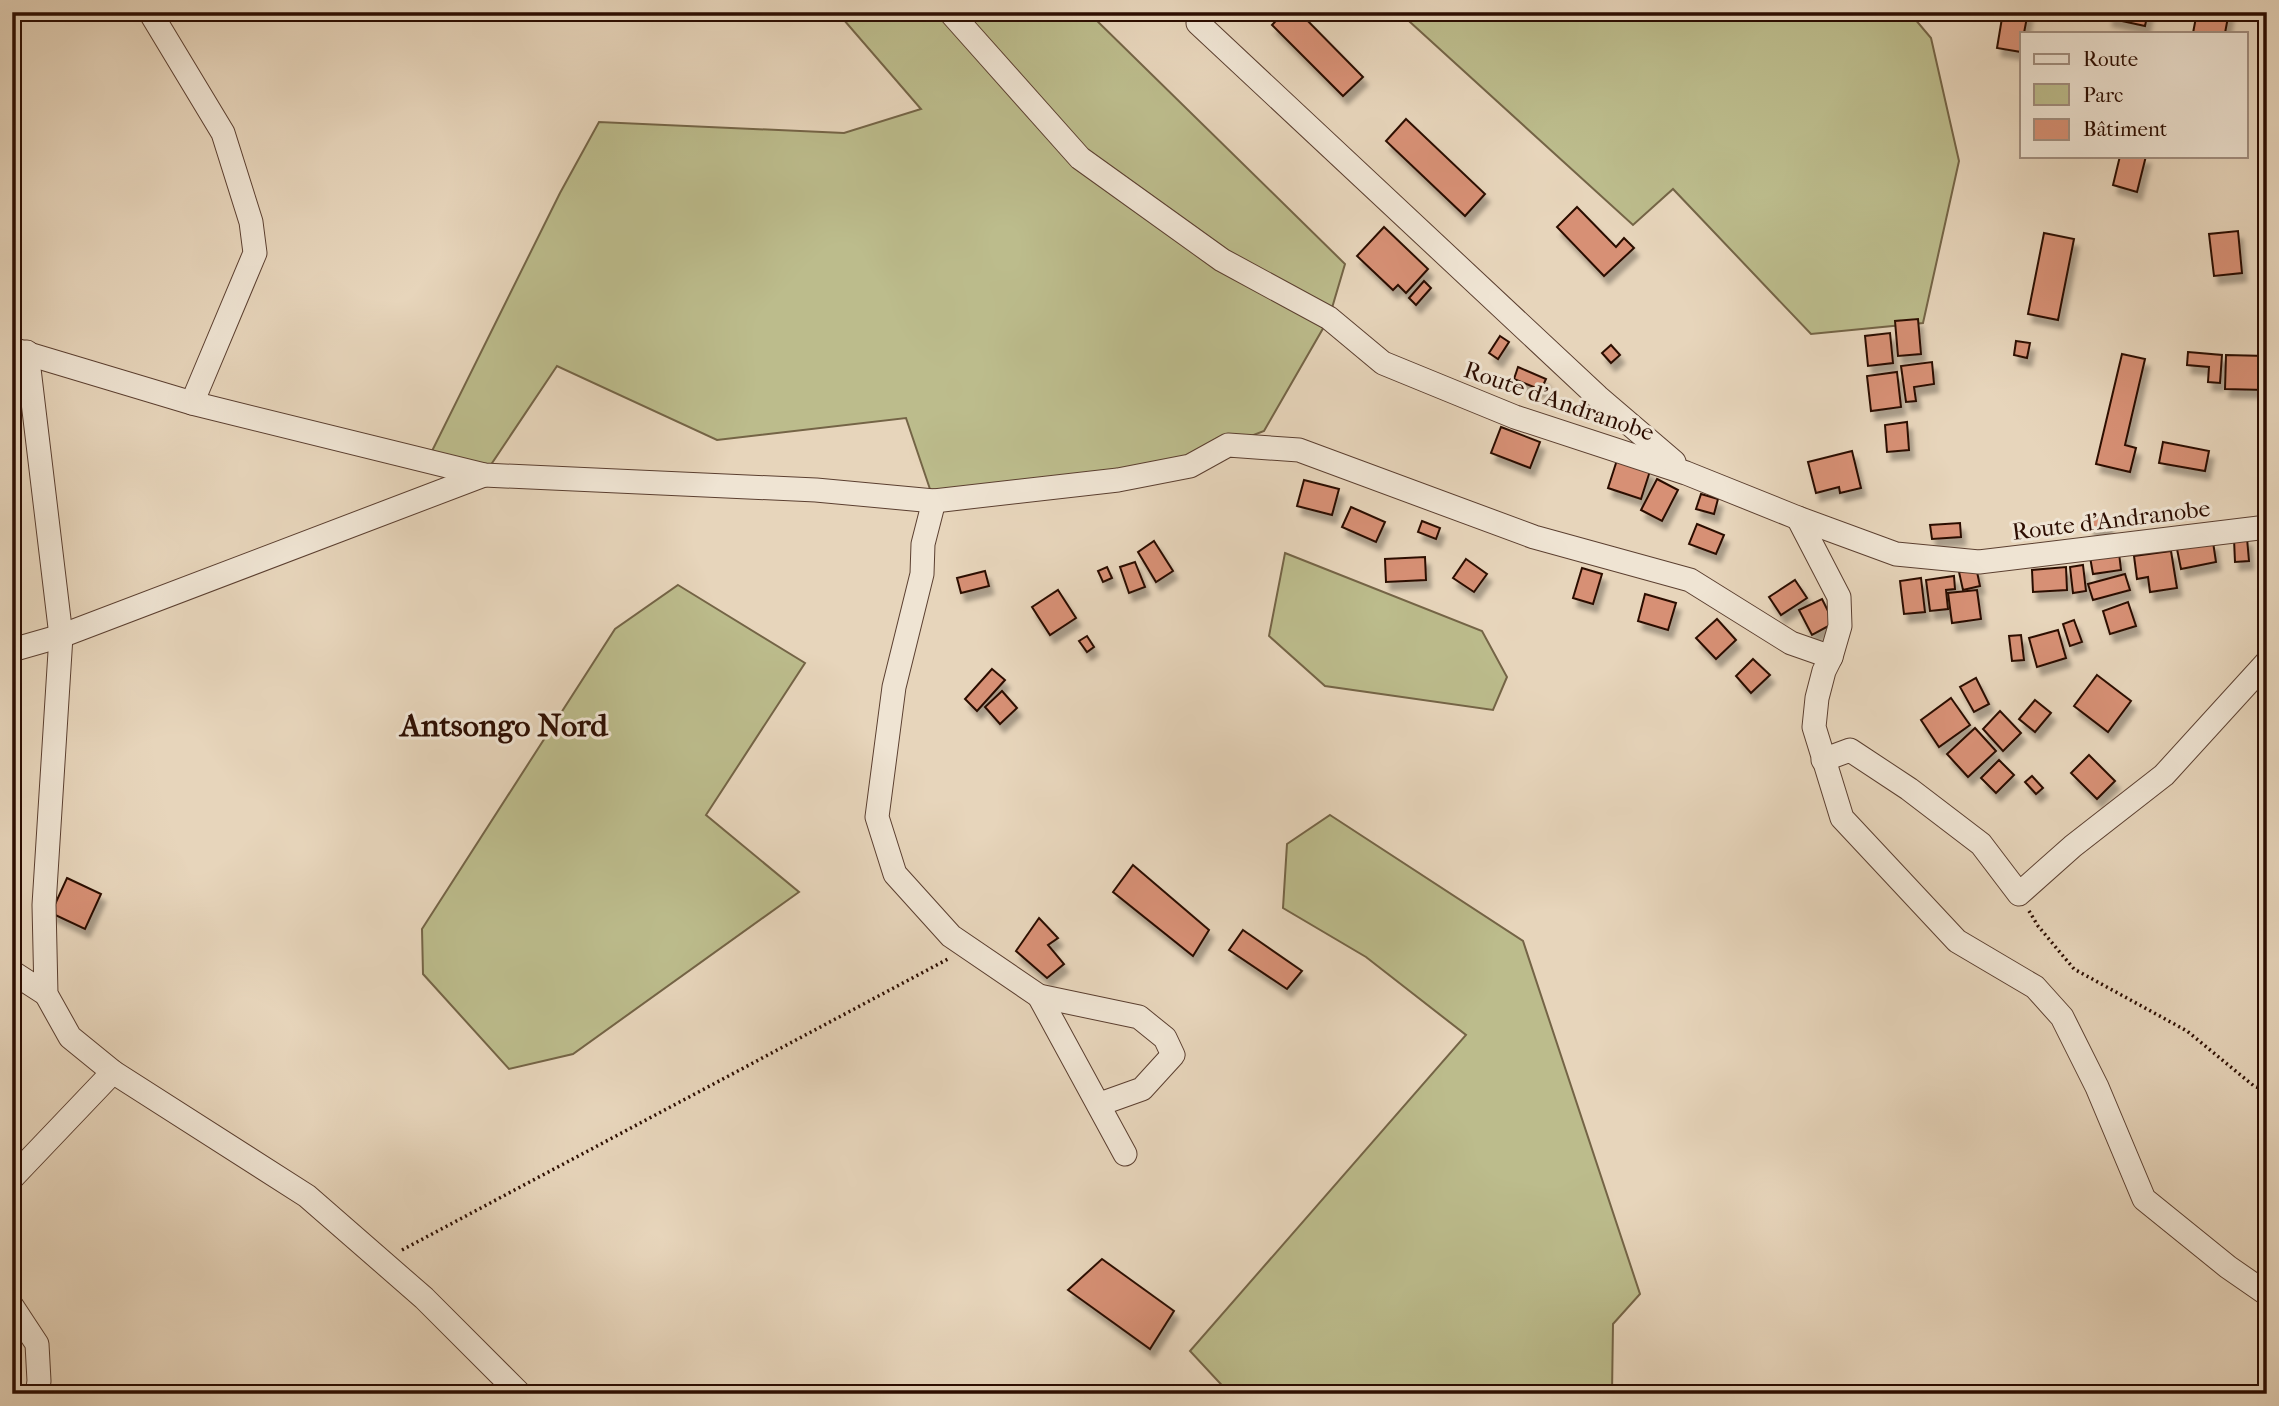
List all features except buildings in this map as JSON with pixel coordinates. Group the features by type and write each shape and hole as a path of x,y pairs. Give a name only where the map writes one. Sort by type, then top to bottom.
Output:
{"street":[{"path":"150,12 223,133 251,222 255,253 192,402"},
{"name":"Route d'Andranobe","path":"950,12 1080,158 1222,260 1329,318 1383,363 1515,417 1686,472 1798,518 1896,554 1979,562 2267,527"},
{"path":"1198,23 1598,397 1686,472"},
{"path":"520,1394 424,1298 307,1196 113,1072 70,1037 46,994 44,905 61,636 19,350 192,402 484,475 816,490 934,501 1118,480 1190,466 1228,444 1299,450 1534,537 1690,580 1791,643 1831,657"},
{"path":"12,650 61,636 484,475"},
{"path":"934,501 923,544 922,574 894,687 877,817 894,874 951,936 1039,996 1139,1017 1166,1038 1173,1055 1142,1089 1100,1104"},
{"path":"1798,518 1839,597 1840,626 1817,698 1814,727 1842,818 1957,941 2035,987 2062,1017 2097,1087 2144,1199 2228,1268 2267,1294"},
{"path":"1823,760 1850,750 1909,789 1981,844 2019,894 2073,846 2164,775 2267,662"},
{"path":"12,972 46,994"},
{"path":"1039,996 1125,1154"},
{"path":"12,1178 113,1072"},
{"path":"12,1306 37,1343 37,1394"}],"path":[{"path":"2019,894 2038,926 2074,968 2187,1031 2254,1086 2267,1091"},
{"path":"382,1261 969,948"}],"green space":[{"path":"837,12 1088,12 1345,264 1329,318 1264,431 1228,445 1190,466 934,501 906,418 717,440 557,366 484,475 427,461 560,193 599,122 844,133 921,109"},
{"path":"1399,12 1909,12 1931,38 1959,161 1923,323 1811,334 1673,189 1633,225"},
{"path":"1285,553 1482,631 1507,677 1493,710 1325,686 1269,636"},
{"path":"678,585 805,663 706,815 799,892 573,1054 509,1069 423,974 422,929 615,629"},
{"path":"1330,815 1523,941 1640,1294 1613,1324 1612,1394 1230,1394 1190,1351 1466,1035 1366,957 1283,908 1287,844"}],"district":[{"name":"Antsongo Nord","path":"504,725"}]}
